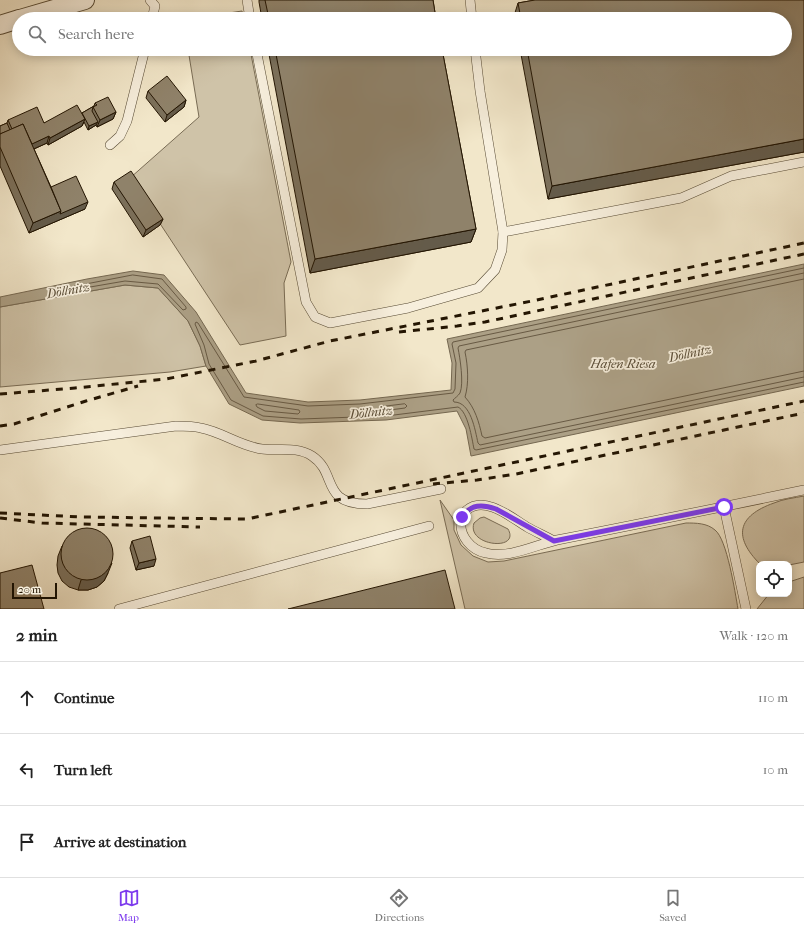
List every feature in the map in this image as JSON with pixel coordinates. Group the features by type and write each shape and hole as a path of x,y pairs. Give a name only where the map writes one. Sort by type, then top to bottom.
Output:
{"street":[{"path":"43,12 85,0"},
{"path":"0,25 12,21"}],"lane":[{"path":"150,0 154,6 153,12"},
{"path":"247,0 249,12"},
{"path":"470,0 471,12"},
{"path":"110,145 120,136 127,121 143,56"},
{"path":"257,56 306,302 314,317 330,323 408,308 478,288 495,270 502,250 503,232 480,91 476,56"},
{"path":"503,232 681,198 731,176 804,162"},
{"path":"0,450 176,426 192,427 202,428 247,446 262,449 288,449 302,451 320,462 334,492 341,498 356,504 367,504 441,489"},
{"path":"554,541 496,509 485,506 471,508 462,517 461,531 464,538 470,545 477,550 487,553 500,554 554,541 804,490"},
{"path":"724,507 746,609"},
{"path":"119,609 429,526"}],"shaded area":[{"path":"189,56 251,56 291,262 284,283 286,336 240,345 130,178 199,117"},
{"path":"125,285 158,288 188,321 200,346 206,366 170,372 0,387 0,307"},
{"path":"804,496 804,562 792,564 792,561 757,561 746,545 743,536 743,528 746,521 752,514 762,508 781,500"},
{"path":"440,500 454,520 454,530 461,545 473,556 488,562 504,561 686,523 697,523 708,526 715,530 719,535 727,554 738,609 465,609"},
{"path":"484,517 508,529 510,536 507,541 493,543 478,537 474,531 474,523 480,518"},
{"path":"804,577 804,609 757,609 767,597 792,597 792,581"}],"water":[{"name":"Hafen Riesa","path":"804,264 804,386 471,456 466,429 457,411 386,420 300,423 262,420 229,404 206,366 200,346 188,321 158,288 125,285 0,307 0,297 87,279 133,271 164,275 196,312 246,393 308,402 360,400 451,390 452,363 447,339"}],"building":[{"path":"265,0 433,0 435,12 268,12"},
{"path":"535,0 804,0 804,139 552,186 528,56 792,56 792,12 520,12 518,3"},
{"path":"276,56 443,56 476,229 315,259"},
{"path":"167,76 186,100 167,115 148,91"},
{"path":"108,97 116,112 100,120 93,107 97,105 95,103"},
{"path":"77,105 85,119 50,138 49,136 32,144 23,124 12,129 8,120 37,107 44,123"},
{"path":"94,106 92,111 98,122 89,126 82,113"},
{"path":"7,123 10,130 0,134 0,126"},
{"path":"23,124 61,211 33,223 0,147 0,134"},
{"path":"131,171 163,219 146,230 114,182"},
{"path":"76,176 88,202 60,214 61,211 51,187"},
{"path":"82,528 92,528 101,532 109,540 113,549 113,559 109,568 101,576 92,580 82,580 73,576 65,568 61,559 61,549 65,540 73,532"},
{"path":"150,536 156,559 139,563 132,541"},
{"path":"32,565 44,609 0,609 0,573"},
{"path":"445,570 455,609 288,609"}],"railway":[{"path":"0,394 166,379 256,361 330,341 532,301 804,243"},
{"path":"399,332 485,322 804,254"},
{"path":"0,426 14,424 138,386"},
{"path":"0,513 81,517 247,519 804,401"},
{"path":"433,484 477,480 516,474 804,413"},
{"path":"0,518 42,523 200,527"}],"route":[{"path":"462,517 471,508 485,506 507,514 554,541 724,507"}],"water label":[{"name":"Döllnitz","path":"68,290"},
{"name":"Döllnitz","path":"690,353"},
{"name":"Döllnitz","path":"371,412"}]}
